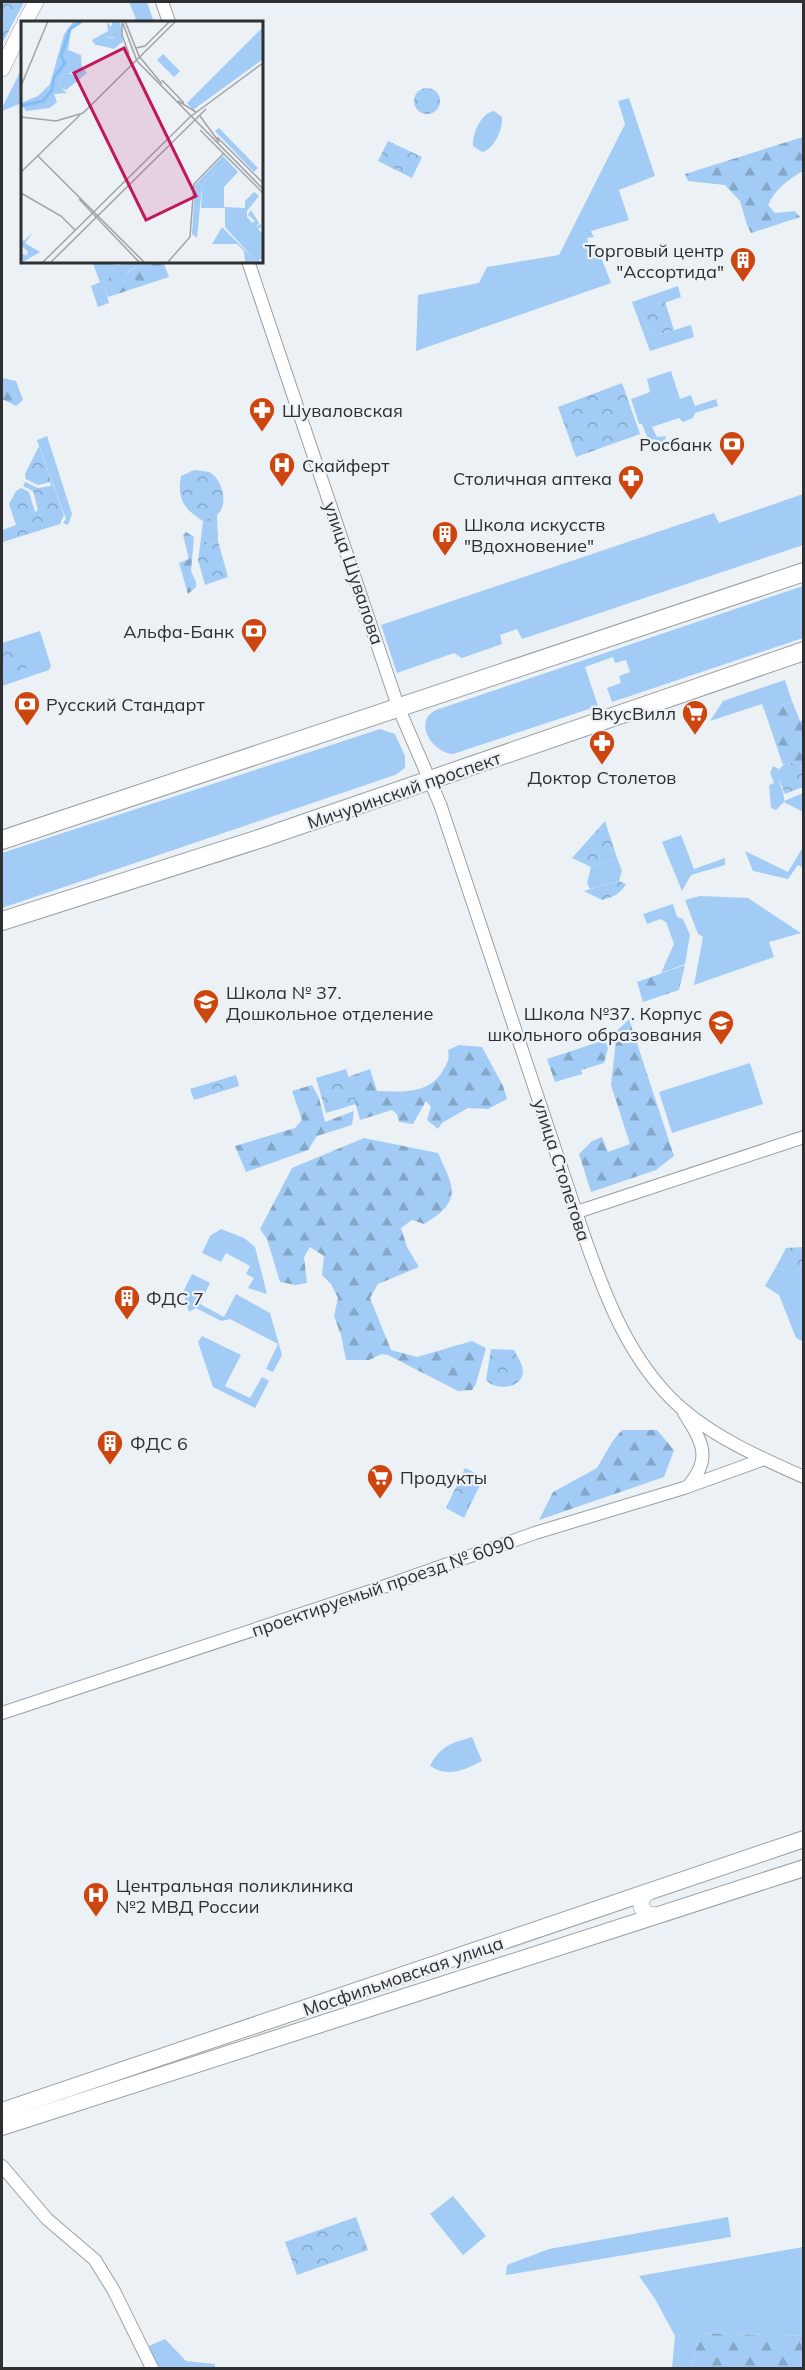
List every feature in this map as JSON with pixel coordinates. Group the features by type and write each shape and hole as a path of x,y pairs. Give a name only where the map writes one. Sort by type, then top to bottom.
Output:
{"main road":[{"path":"2,840 804,572"},
{"name":"Мичуринский проспект","path":"2,921 432,781 804,651"},
{"name":"Мосфильмовская улица","path":"2,2111 804,1839"},
{"name":"Мосфильмовская улица","path":"2,2127 804,1868"}],"street":[{"path":"26,21 36,2"},
{"path":"162,2 169,21"},
{"path":"2,69 21,30"},
{"name":"улица Шувалова","path":"248,262 399,709 432,781"},
{"name":"улица Столетова","path":"432,781 577,1212 609,1303 628,1343 680,1407 709,1428 764,1459 804,1477"},
{"path":"577,1212 804,1137"},
{"path":"680,1407 699,1437 703,1455 698,1474 688,1486"},
{"name":"проектируемый проезд № 6090","path":"2,1713 377,1589 535,1533 688,1486 764,1459"},
{"path":"649,1892 642,1898 641,1907 647,1914 656,1915"},
{"path":"2,2166 47,2219 95,2260 114,2291 152,2368"},
{"path":"2,2181 17,2185"}],"green space":[{"path":"2,2 24,2 2,44"},
{"path":"129,2 147,2 154,21 131,21 136,19"},
{"path":"21,70 21,103 2,111"},
{"path":"427,88 436,92 440,101 436,110 427,114 418,110 414,101 418,92"},
{"path":"629,98 655,176 619,190 629,220 591,231 594,237 587,238 593,258 601,257 611,283 416,351 418,295 479,283 487,267 559,255 625,124 618,101"},
{"path":"494,111 502,117 501,127 494,143 482,152 473,146 474,136 481,120"},
{"path":"803,137 803,171 783,185 768,205 775,213 795,211 800,217 751,233 740,201 725,185 688,181 685,174"},
{"path":"388,141 422,157 412,178 378,161"},
{"path":"92,262 112,262 114,265 120,265 123,262 138,262 105,288 109,303 98,307 91,286 100,282"},
{"path":"138,262 163,262 169,277 108,297 105,288 111,274 120,275 134,268"},
{"path":"678,286 681,297 641,311 651,337 691,325 694,337 650,351 632,302"},
{"path":"665,302 674,330 651,337 641,311"},
{"path":"671,371 680,399 691,395 695,406 716,399 718,406 695,413 693,418 683,422 679,418 652,427 657,437 666,436 664,442 658,443 654,439 649,441 642,424 639,424 631,399 650,392 647,379"},
{"path":"2,378 16,381 23,400 16,406 2,399"},
{"path":"622,383 640,434 576,457 558,407"},
{"path":"47,436 72,514 68,525 63,523 66,519 37,440"},
{"path":"39,446 64,515 60,524 3,542 2,530 16,525 9,504 16,491 21,488 29,492 35,512 38,510 33,491 23,486 25,482 38,488 51,486 50,482 38,485 26,479 25,474"},
{"path":"194,470 214,475 223,492 221,511 203,521 186,507 181,497 181,476"},
{"path":"803,494 803,545 522,639 517,629 500,635 502,644 462,658 454,653 397,673 381,625 714,513 719,523"},
{"path":"217,515 218,541 200,546 203,521"},
{"path":"186,532 194,537 191,571 196,582 196,587 188,594 179,563 189,559 183,535"},
{"path":"218,541 228,577 205,585 198,560 200,546"},
{"path":"803,586 803,638 612,702 607,688 621,683 619,676 630,672 626,660 615,663 613,657 585,667 598,706 453,754 439,748 428,736 426,722 429,715 436,710"},
{"path":"40,631 51,666 49,670 2,686 2,643"},
{"path":"15,646 25,650 37,660 23,670 2,673 2,656"},
{"path":"785,680 792,701 765,712 762,704 710,721 723,701"},
{"path":"792,701 800,721 803,720 803,773 800,764 794,762 783,765 765,712"},
{"path":"380,729 395,734 405,756 405,768 395,775 2,908 2,853"},
{"path":"794,762 800,764 803,773 803,787 785,794 777,775 783,766"},
{"path":"773,766 779,769 778,777 784,801 803,793 803,812 784,802 776,810 771,808 769,785 774,783 770,773"},
{"path":"605,821 617,858 591,867 572,858"},
{"path":"681,835 694,869 725,858 725,865 691,875 682,891 662,842"},
{"path":"803,847 803,868 798,865 788,879 753,871 745,851 788,872"},
{"path":"617,858 622,871 619,881 590,889 587,883 591,867"},
{"path":"619,881 626,884 613,896 602,900 584,891"},
{"path":"700,896 748,898 801,933 769,942 774,957 694,985 703,937 698,934 685,900"},
{"path":"673,904 677,917 683,919 690,935 685,964 661,973 674,944 666,922 660,919 647,924 643,914"},
{"path":"685,965 679,990 643,1002 637,982"},
{"path":"629,1019 674,1156 656,1170 591,1192 579,1154 592,1141 602,1137 608,1152 630,1144 611,1085 617,1031"},
{"path":"605,1040 608,1048 604,1063 581,1070 582,1074 555,1082 547,1059"},
{"path":"459,1045 482,1047 503,1086 507,1099 488,1109 468,1108 442,1123 438,1129 427,1120 431,1107 426,1101 413,1124 399,1122 397,1114 392,1110 360,1120 348,1077 370,1069 377,1091 405,1091 422,1088 430,1084 442,1072 448,1061 448,1050"},
{"path":"750,1063 763,1104 672,1133 659,1092"},
{"path":"346,1069 356,1104 326,1113 316,1078"},
{"path":"236,1075 239,1086 194,1100 190,1089"},
{"path":"312,1085 319,1098 325,1122 354,1111 352,1125 317,1136 308,1150 246,1172 235,1146 295,1128 302,1120 292,1091"},
{"path":"364,1138 438,1153 444,1165 451,1185 450,1201 436,1216 424,1224 412,1220 401,1228 407,1247 419,1267 378,1284 370,1298 391,1350 417,1357 472,1341 486,1348 476,1384 472,1390 458,1391 388,1355 382,1354 369,1360 346,1360 334,1316 338,1298 331,1284 322,1275 324,1256 310,1247 304,1257 307,1283 296,1285 280,1282 267,1239 260,1229 292,1168"},
{"path":"221,1229 244,1238 255,1247 267,1294 248,1288 254,1278 246,1274 250,1266 226,1253 221,1262 202,1253 210,1236"},
{"path":"803,1247 803,1259 796,1277 776,1267 786,1248"},
{"path":"803,1259 804,1338 802,1341 796,1338 779,1295 765,1286 776,1267 796,1277"},
{"path":"192,1274 210,1283 200,1304 224,1317 236,1294 270,1313 282,1355 273,1372 266,1369 278,1344 230,1319 221,1321 196,1308 189,1312 183,1292"},
{"path":"202,1336 241,1355 225,1386 250,1398 262,1377 269,1381 255,1408 213,1387 198,1342"},
{"path":"491,1349 514,1350 523,1369 518,1382 501,1387 490,1384 486,1380"},
{"path":"622,1430 657,1430 674,1450 664,1477 539,1520 553,1492 597,1468"},
{"path":"465,1468 484,1477 464,1518 446,1508"},
{"path":"472,1737 482,1761 463,1770 450,1772 437,1770 430,1766 447,1746"},
{"path":"453,2196 486,2236 463,2255 430,2214"},
{"path":"356,2217 368,2250 297,2275 285,2242"},
{"path":"728,2217 731,2237 506,2275 507,2265 549,2249"},
{"path":"803,2247 803,2336 699,2333 691,2368 672,2368 675,2336 655,2299 639,2276"},
{"path":"699,2333 803,2336 803,2368 691,2368"},
{"path":"165,2339 186,2361 215,2364 215,2368 156,2368 147,2350 149,2346"}],"place":[{"name":"Торговый центр \"Ассортида\"","path":"743,283"},
{"name":"Шуваловская","path":"262,433"},
{"name":"Росбанк","path":"732,467"},
{"name":"Скайферт","path":"282,488"},
{"name":"Столичная аптека","path":"631,501"},
{"name":"Школа искусств \"Вдохновение\"","path":"445,557"},
{"name":"Альфа-Банк","path":"254,654"},
{"name":"Русский Стандарт","path":"27,727"},
{"name":"ВкусВилл","path":"695,736"},
{"name":"Доктор Столетов","path":"602,766"},
{"name":"Школа № 37. Дошкольное отделение","path":"206,1025"},
{"name":"Школа №37. Корпус школьного образования","path":"721,1046"},
{"name":"ФДС 7","path":"127,1321"},
{"name":"ФДС 6","path":"110,1466"},
{"name":"Продукты","path":"380,1500"},
{"name":"Центральная поликлиника №2 МВД России","path":"96,1918"}]}
